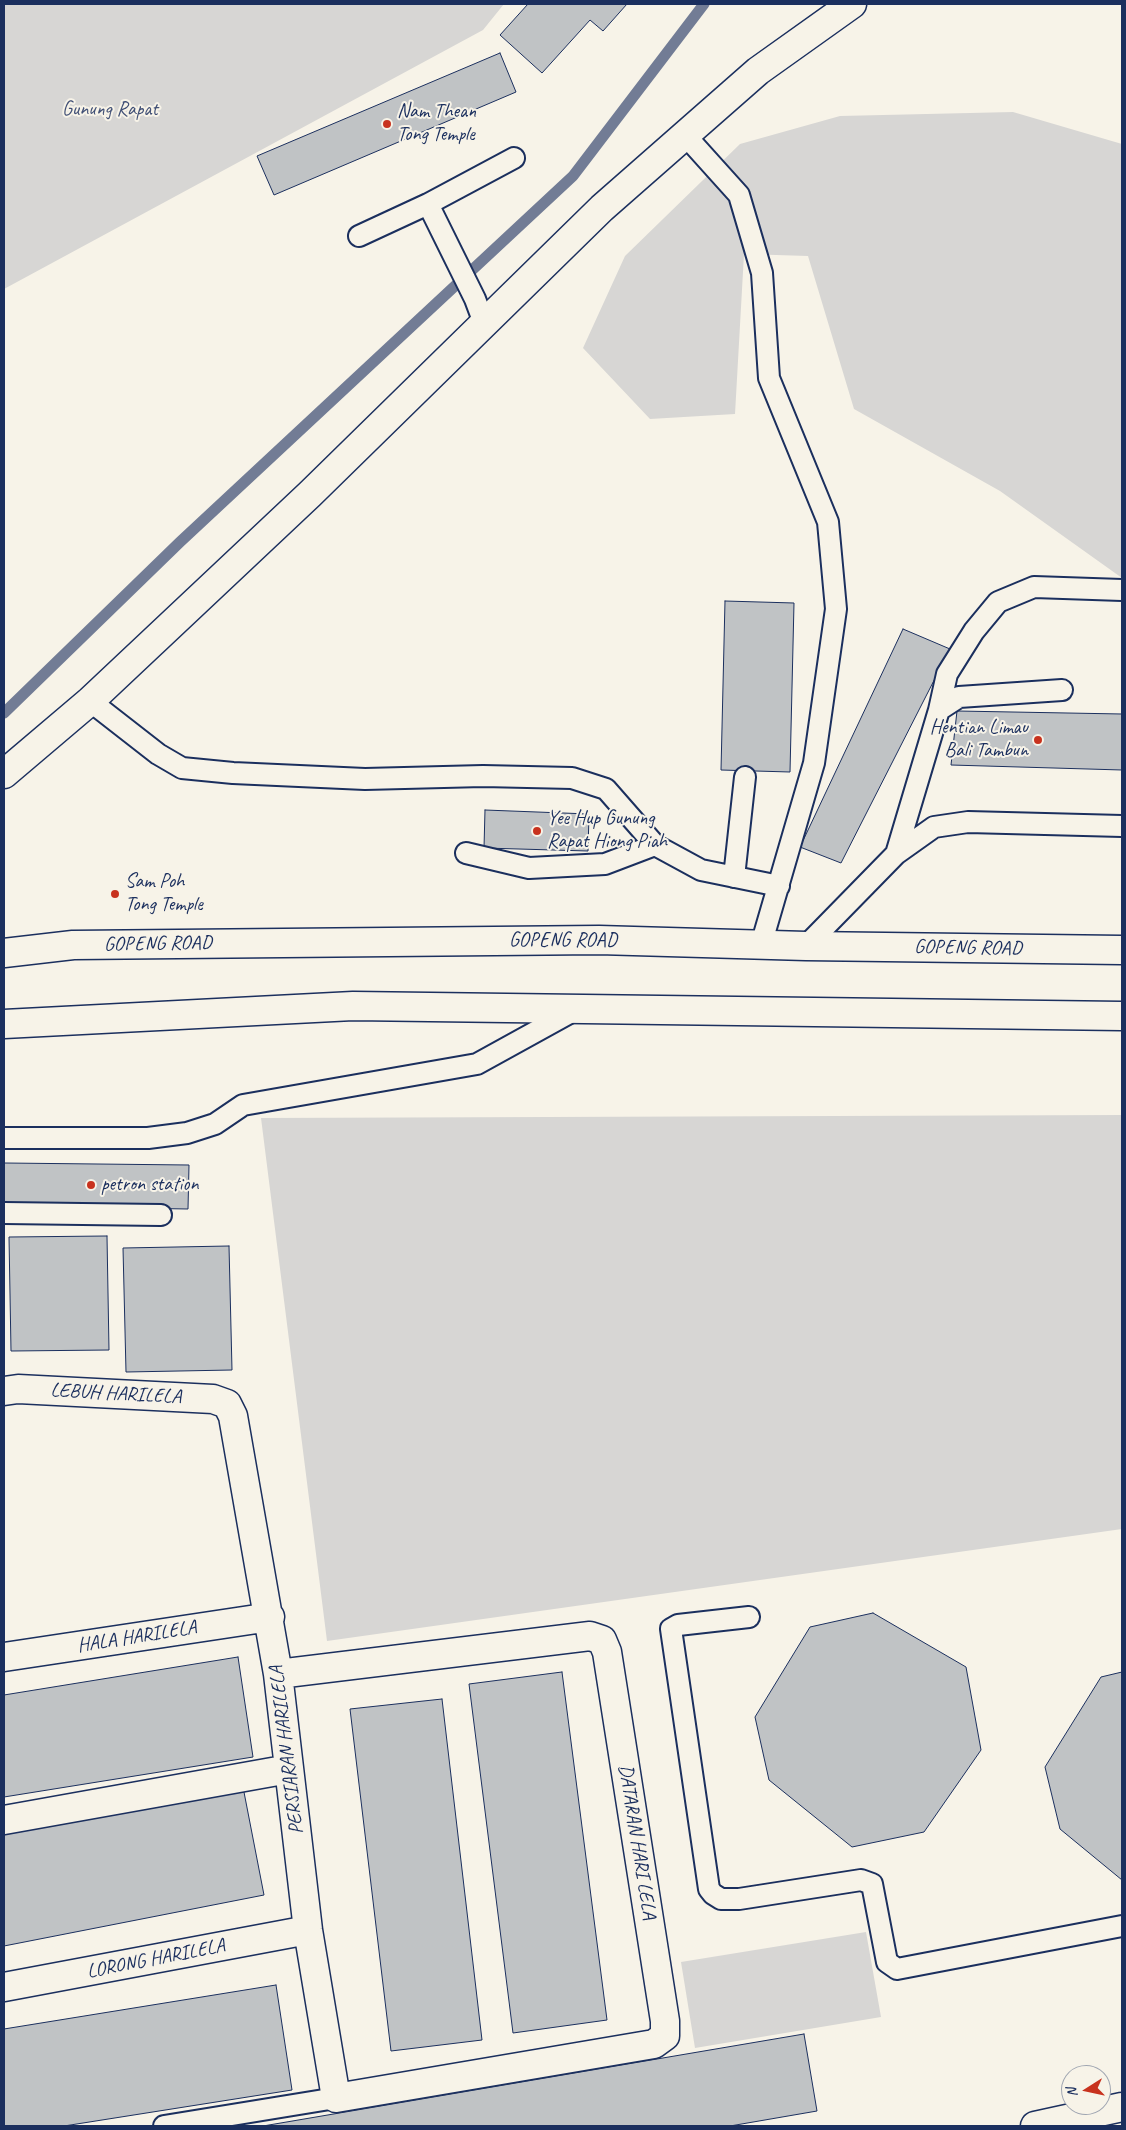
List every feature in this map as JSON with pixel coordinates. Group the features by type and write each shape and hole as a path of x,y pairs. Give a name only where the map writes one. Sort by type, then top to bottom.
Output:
{"main road":[{"path":"4,774 90,701 310,494 480,311 602,208 758,71 852,4"},
{"name":"GOPENG ROAD","path":"4,953 73,945 457,940 599,940 806,946 1122,950"},
{"path":"4,1024 353,1006 1122,1016"},
{"name":"LEBUH HARILELA","path":"4,1391 18,1390 213,1399 227,1404"},
{"name":"PERSIARAN HARILELA","path":"227,1404 233,1416 270,1616 308,1930 336,2098"},
{"name":"HALA HARILELA","path":"4,1657 270,1616"},
{"name":"DATARAN HARI LELA","path":"278,1674 590,1636 602,1640 607,1652 665,2021 665,2036 654,2044 336,2098"},
{"path":"4,1820 289,1769"},
{"name":"LORONG HARILELA","path":"4,1988 308,1930"},
{"path":"1034,2126 1122,2107"}],"lane":[{"path":"686,135 739,195 762,273 769,378 828,522 836,609 814,763 761,944"},
{"path":"359,236 428,204 514,158"},
{"path":"428,204 480,311"},
{"path":"896,854 939,710 947,674 974,631 998,602 1034,587 1122,590"},
{"path":"939,710 959,697 1062,690"},
{"path":"90,701 158,754 182,768 233,773 365,779 483,776 572,778 606,789 655,844 701,870 779,886"},
{"path":"734,877 745,778"},
{"path":"806,946 896,854 934,827 968,822 1122,826"},
{"path":"466,853 530,868 605,864 655,844"},
{"path":"4,1138 148,1138 187,1132 215,1124 242,1105 477,1064 576,1009"},
{"path":"4,1213 161,1215"},
{"path":"749,1618 678,1625 671,1629 709,1889 713,1894 721,1899 740,1899 861,1880 872,1884 888,1962 896,1969 1122,1926"},
{"path":"164,2126 336,2098"}],"green space":[{"name":"Gunung Rapat","path":"4,4 504,4 483,30 4,289"},
{"path":"1013,112 1122,144 1122,578 1000,491 854,409 808,256 744,254 735,414 650,419 583,348 625,256 740,144 840,116"},
{"path":"1122,1115 1122,1529 327,1641 261,1118"},
{"path":"866,1932 881,2017 695,2048 681,1962"}],"building":[{"path":"528,4 627,4 603,31 590,20 542,73 500,35"},
{"name":"Nam Thean Tong Temple","path":"500,53 516,92 274,195 257,156"},
{"path":"725,601 794,603 790,772 721,770"},
{"path":"903,629 950,649 841,863 800,847"},
{"name":"Hentian Limau Bali Tambun","path":"957,711 1122,714 1122,770 951,765"},
{"name":"Yee Hup Gunung Rapat Hiong Piah","path":"485,810 589,814 588,851 484,848"},
{"path":"4,1163 189,1165 188,1209 4,1206"},
{"path":"107,1236 109,1350 11,1351 9,1237"},
{"path":"229,1246 232,1370 126,1372 123,1248"},
{"path":"873,1613 966,1667 981,1750 924,1832 852,1847 769,1780 755,1717 810,1627"},
{"path":"238,1657 253,1757 4,1797 4,1695"},
{"path":"562,1672 607,2020 513,2033 469,1684"},
{"path":"1122,1672 1122,1880 1060,1829 1045,1767 1101,1677"},
{"path":"442,1699 482,2040 391,2051 350,1709"},
{"path":"243,1787 264,1895 4,1946 4,1833"},
{"path":"276,1985 292,2090 64,2126 4,2126 4,2029"},
{"path":"804,2034 817,2111 730,2126 263,2126"}],"waterway":[{"path":"4,713 180,542 573,176 704,4"}],"place":[{"name":"Nam Thean Tong Temple","path":"387,124"},
{"name":"Hentian Limau Bali Tambun","path":"1038,740"},
{"name":"Yee Hup Gunung Rapat Hiong Piah","path":"537,831"},
{"name":"Sam Poh Tong Temple","path":"115,894"},
{"name":"petron station","path":"91,1185"}]}
